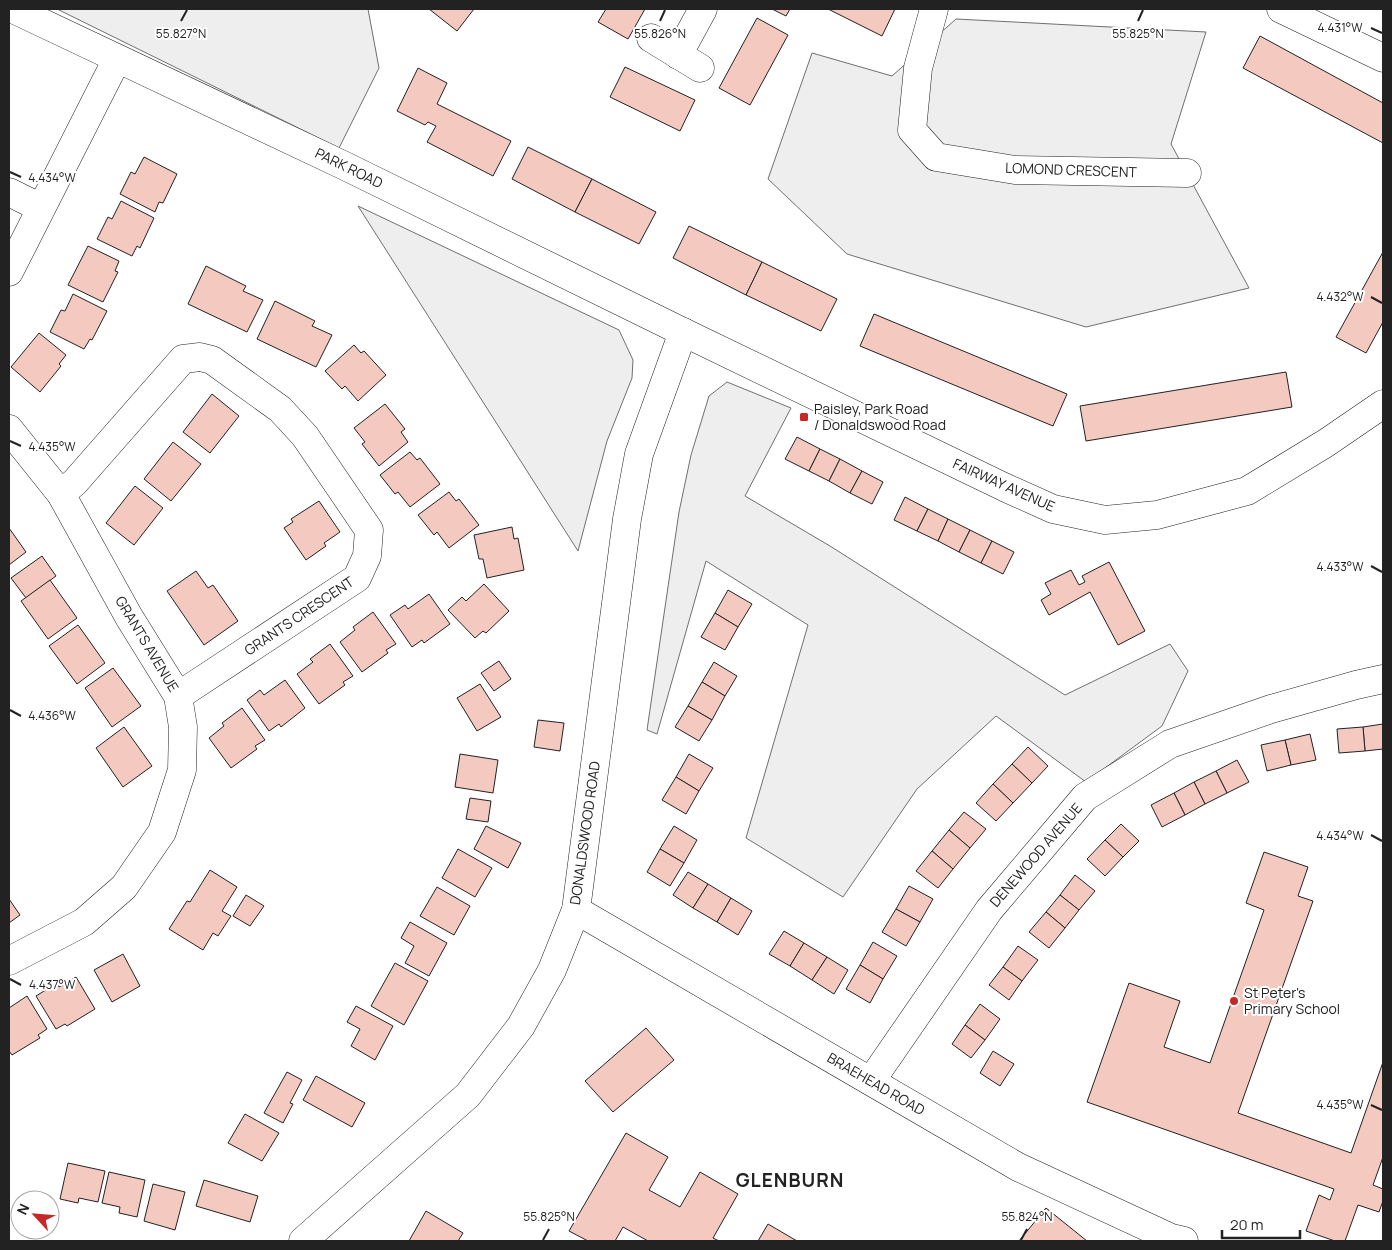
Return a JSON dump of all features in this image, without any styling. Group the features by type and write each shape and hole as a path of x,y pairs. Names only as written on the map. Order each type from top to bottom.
{"street":[{"name":"PARK ROAD","path":"12,9 345,166 683,332"},
{"path":"651,38 689,61 703,9"},
{"name":"LOMOND CRESCENT","path":"934,9 918,68 912,130 936,157 1015,170 1187,173"},
{"path":"1281,9 1383,58"},
{"path":"9,272 117,59"},
{"path":"9,192 41,208"},
{"name":"FAIRWAY AVENUE","path":"683,332 1053,509 1105,520 1157,516 1247,491 1383,404"},
{"name":"DONALDSWOOD ROAD","path":"303,1241 468,1095 521,1026 552,970 576,910 627,519 639,454 683,332"},
{"name":"GRANTS CRESCENT","path":"61,494 76,482 184,359 200,357 212,360 280,409 305,436 369,530 367,556 357,578 178,696"},
{"name":"GRANTS AVENUE","path":"9,429 61,494 129,617 178,696 183,727 182,770 162,832 124,887 84,922 9,961"},
{"name":"DENEWOOD AVENUE","path":"871,1081 989,910 1085,797 1170,744 1271,709 1383,679"},
{"name":"BRAEHEAD ROAD","path":"576,910 1018,1166 1170,1238 1184,1241"}],"shaded area":[{"path":"57,9 368,9 379,68 339,148"},
{"path":"956,19 1206,32 1171,144 1249,288 1086,327 847,254 768,179 812,53 892,76"},
{"path":"358,206 619,330 633,360 632,378 607,441 578,551"},
{"path":"727,382 791,408 745,496 830,546 1065,695 1170,644 1188,671 1162,726 1086,782 996,716 917,789 843,897 746,838 808,625 706,561 657,734 647,730 679,512 691,455 709,396"}],"building":[{"path":"429,9 474,9 457,31"},
{"path":"606,9 645,9 628,39 598,22"},
{"path":"772,9 790,9 786,16"},
{"path":"828,9 895,9 882,36"},
{"path":"757,18 788,35 750,105 719,88"},
{"path":"1260,36 1383,103 1383,143 1243,68"},
{"path":"625,67 695,100 680,131 610,97"},
{"path":"418,68 447,83 437,104 511,141 493,176 427,142 436,126 428,122 425,125 397,111"},
{"path":"528,147 592,179 575,212 512,179"},
{"path":"144,157 177,174 163,203 159,202 155,212 120,194 131,172 135,174"},
{"path":"592,179 656,212 639,244 575,212"},
{"path":"121,201 154,218 140,248 137,246 132,256 97,239 108,217 112,219"},
{"path":"689,226 762,262 746,295 673,258"},
{"path":"88,246 119,261 115,271 118,272 103,302 68,285"},
{"path":"1383,252 1383,322 1366,353 1336,337"},
{"path":"762,262 837,299 821,331 746,295"},
{"path":"206,266 246,286 243,291 263,300 247,332 188,304"},
{"path":"73,294 107,311 92,340 90,339 84,349 50,332 61,310 65,311"},
{"path":"275,301 315,321 312,326 332,335 316,367 257,339"},
{"path":"874,314 1067,394 1053,426 860,346"},
{"path":"39,333 66,355 59,364 61,366 40,392 11,367"},
{"path":"354,345 361,353 364,351 386,375 358,401 345,386 342,389 325,371"},
{"path":"1286,372 1292,407 1086,441 1080,406"},
{"path":"212,394 239,416 210,453 183,432"},
{"path":"385,404 405,429 401,432 408,442 379,466 362,444 365,442 354,428"},
{"path":"797,437 820,449 809,471 785,459"},
{"path":"173,442 201,464 171,501 144,479"},
{"path":"820,449 840,459 829,481 809,471"},
{"path":"410,452 417,460 420,458 440,484 410,507 398,492 395,494 380,475"},
{"path":"840,459 862,471 850,493 829,481"},
{"path":"862,471 883,482 872,504 850,493"},
{"path":"135,486 163,508 134,545 106,523"},
{"path":"449,492 456,501 459,499 479,525 449,548 437,532 434,535 418,515"},
{"path":"905,497 928,509 917,531 894,520"},
{"path":"319,501 340,532 324,543 326,546 306,560 284,528 293,522 291,519"},
{"path":"928,509 948,519 938,541 917,531"},
{"path":"948,519 970,530 959,552 938,541"},
{"path":"512,527 514,539 518,538 524,570 487,578 483,559 479,559 474,535"},
{"path":"9,528 26,552 9,565"},
{"path":"970,530 992,541 981,563 959,552"},
{"path":"992,541 1014,552 1003,574 981,563"},
{"path":"42,556 56,576 26,598 11,578"},
{"path":"1109,562 1145,631 1118,645 1090,592 1049,615 1041,600 1051,594 1045,583 1071,570 1079,585 1085,582 1082,576"},
{"path":"196,571 208,588 213,585 238,621 204,645 167,591"},
{"path":"50,580 77,618 48,639 21,601"},
{"path":"484,584 509,611 486,633 483,631 475,638 448,610 462,597 466,601"},
{"path":"728,590 752,604 738,627 715,613"},
{"path":"429,594 450,624 424,643 422,640 412,647 390,615 405,605 408,609"},
{"path":"373,612 396,644 386,650 388,653 362,672 340,642 355,630 353,627"},
{"path":"715,613 738,627 725,650 701,637"},
{"path":"78,625 105,663 77,684 49,646"},
{"path":"330,644 353,676 343,682 345,685 319,704 297,674 313,662 310,659"},
{"path":"499,661 511,679 494,691 481,673"},
{"path":"714,662 737,676 725,696 702,682"},
{"path":"113,668 141,706 112,727 85,688"},
{"path":"285,680 305,708 281,727 279,724 269,731 247,700 260,690 264,695"},
{"path":"702,682 725,696 712,720 688,706"},
{"path":"480,684 501,717 477,731 457,698"},
{"path":"688,706 712,720 699,741 675,727"},
{"path":"242,708 265,740 255,746 257,749 231,768 209,738 224,726 222,723"},
{"path":"538,720 564,723 560,751 534,747"},
{"path":"1383,724 1383,749 1365,751 1363,727"},
{"path":"124,727 152,766 123,787 96,748"},
{"path":"1363,727 1365,751 1339,753 1337,729"},
{"path":"1310,734 1316,760 1291,765 1285,740"},
{"path":"1285,740 1291,765 1267,771 1261,745"},
{"path":"1028,747 1048,766 1032,783 1012,764"},
{"path":"460,754 498,760 493,793 455,787"},
{"path":"689,754 713,768 699,791 676,777"},
{"path":"1237,760 1249,782 1227,793 1216,771"},
{"path":"1012,764 1032,783 1013,803 993,784"},
{"path":"1216,771 1227,793 1205,804 1194,782"},
{"path":"676,777 699,791 686,814 662,800"},
{"path":"1194,782 1205,804 1185,815 1174,793"},
{"path":"993,784 1013,803 996,821 976,803"},
{"path":"1174,793 1185,815 1162,827 1151,805"},
{"path":"470,798 491,801 488,822 466,819"},
{"path":"964,812 986,829 970,848 949,830"},
{"path":"1121,824 1139,841 1123,857 1105,840"},
{"path":"486,826 521,843 508,868 474,849"},
{"path":"674,826 697,840 684,863 660,849"},
{"path":"949,830 970,848 953,869 932,851"},
{"path":"1105,840 1123,857 1105,876 1087,859"},
{"path":"458,849 492,868 475,897 442,878"},
{"path":"660,849 684,863 670,886 647,872"},
{"path":"932,851 953,869 938,888 916,871"},
{"path":"1264,852 1308,867 1298,896 1313,901 1238,1113 1351,1153 1383,1062 1383,1157 1373,1185 1383,1189 1383,1201 1379,1212 1358,1205 1345,1241 1335,1241 1306,1231 1319,1195 1330,1200 1334,1189 1087,1102 1129,983 1180,1001 1164,1047 1210,1063 1264,910 1246,903"},
{"path":"210,870 237,887 222,911 231,916 218,936 213,933 203,950 169,929 187,901 190,902"},
{"path":"688,872 708,884 693,908 673,895"},
{"path":"1075,875 1095,891 1079,910 1060,895"},
{"path":"708,884 731,898 717,922 693,908"},
{"path":"909,886 933,899 920,922 896,909"},
{"path":"437,887 470,906 454,935 420,916"},
{"path":"246,895 264,906 250,926 233,916"},
{"path":"1060,895 1079,910 1065,928 1046,912"},
{"path":"731,898 752,911 738,935 717,922"},
{"path":"9,899 20,915 9,923"},
{"path":"896,909 920,922 906,946 882,932"},
{"path":"1046,912 1065,928 1049,948 1029,932"},
{"path":"410,922 447,943 429,976 405,963 414,946 401,938"},
{"path":"784,931 804,943 790,966 769,954"},
{"path":"873,942 897,956 883,979 860,965"},
{"path":"804,943 827,957 812,980 790,966"},
{"path":"1018,946 1038,960 1022,981 1003,967"},
{"path":"123,954 140,986 112,1002 94,970"},
{"path":"827,957 848,970 834,994 812,980"},
{"path":"395,963 428,981 404,1025 371,1006"},
{"path":"860,965 883,979 870,1003 846,989"},
{"path":"1003,967 1022,981 1009,1000 989,985"},
{"path":"76,977 95,1009 67,1026 65,1024 56,1029 36,996 57,983 59,987"},
{"path":"27,996 47,1029 38,1035 40,1038 12,1055 9,1051 9,1008"},
{"path":"980,1004 1000,1019 985,1040 965,1025"},
{"path":"356,1006 393,1026 375,1060 351,1046 360,1029 347,1022"},
{"path":"965,1025 985,1040 971,1058 952,1044"},
{"path":"646,1028 674,1060 613,1112 585,1081"},
{"path":"993,1051 1014,1064 1000,1086 980,1073"},
{"path":"287,1072 302,1080 290,1103 293,1104 283,1123 264,1113"},
{"path":"316,1076 365,1103 352,1127 303,1100"},
{"path":"245,1114 279,1133 262,1161 228,1143"},
{"path":"626,1133 668,1157 649,1190 680,1207 700,1172 738,1194 713,1238 719,1241 648,1241 623,1227 615,1241 588,1241 569,1231"},
{"path":"68,1163 105,1171 98,1202 79,1198 78,1203 60,1199"},
{"path":"109,1172 145,1180 137,1217 119,1213 120,1207 102,1203"},
{"path":"204,1180 258,1196 250,1222 196,1206"},
{"path":"153,1184 185,1192 175,1230 144,1221"},
{"path":"1046,1208 1087,1241 1019,1241"},
{"path":"426,1211 463,1233 458,1241 409,1241"},
{"path":"768,1224 797,1241 758,1241"}],"place":[{"name":"Paisley, Park Road / Donaldswood Road","path":"804,417"},
{"name":"St Peter's Primary School","path":"1234,1001"}],"district":[{"name":"GLENBURN","path":"790,1180"}]}
